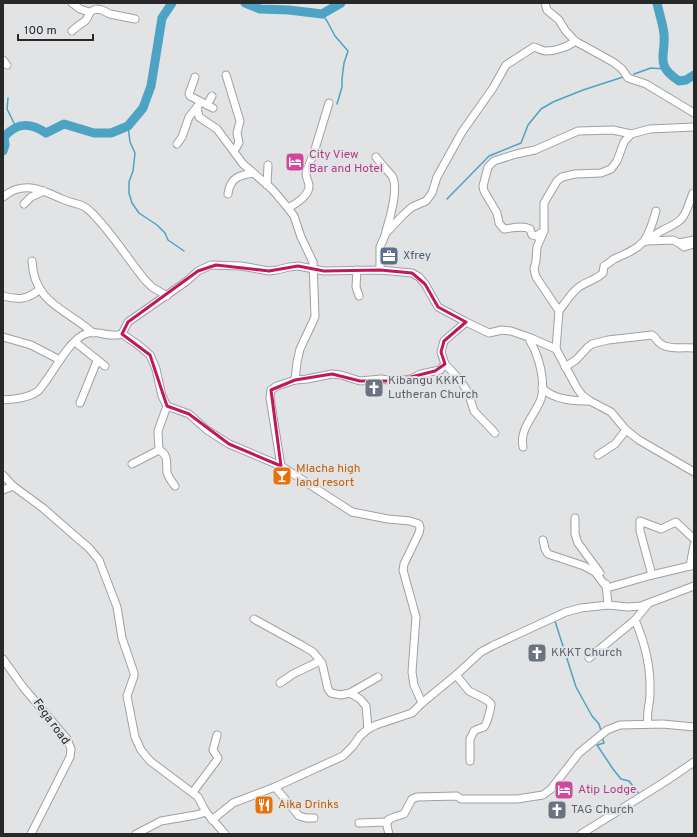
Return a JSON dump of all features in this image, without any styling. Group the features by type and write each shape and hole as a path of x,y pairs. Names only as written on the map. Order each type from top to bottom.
{"street":[{"path":"72,3 80,9 89,12 96,9 102,10 110,14 135,20"},
{"path":"545,3 547,10 558,20 575,41 613,62 622,69 628,78 646,84 694,113"},
{"path":"72,31 80,23 85,21 89,12"},
{"path":"386,233 412,207 426,201 432,193 437,177 462,132 493,88 508,63 534,47 545,51 550,51 565,47 575,41"},
{"path":"226,75 240,121 237,133 239,143 234,151"},
{"path":"195,77 189,94 204,105"},
{"path":"177,144 182,137 189,117 204,105 212,96"},
{"path":"288,208 301,199 309,190 310,187 306,173 329,102"},
{"path":"204,105 199,117 217,129 243,164 272,189 288,208 294,216 301,237 311,256 313,262 315,317 300,349 296,370 296,380"},
{"path":"544,232 536,236 532,235 530,229 527,228 521,227 504,229 501,227 497,213 484,191 488,167 490,164 516,154 535,150 578,131 601,129 631,134 650,129 694,127"},
{"path":"559,311 539,282 535,273 537,247 544,232 544,203 557,181 564,176 601,173 611,169 617,161 624,142 631,134"},
{"path":"376,157 392,176 394,181 394,204 386,233 380,247 380,270"},
{"path":"267,185 268,165"},
{"path":"228,194 231,183 237,178 253,174"},
{"path":"3,196 12,190 20,187 26,187 44,191 71,202 78,203 91,212 145,280 152,287 167,296"},
{"path":"24,204 31,197 44,191"},
{"path":"693,193 684,217 678,223 663,230 631,252 612,260 604,266 603,273 596,279 588,281 577,288 559,311 556,350 576,388 582,395 611,412 626,430 644,444 694,472"},
{"path":"644,242 651,228 656,211"},
{"path":"644,242 673,240 684,247 694,244"},
{"path":"679,243 694,240"},
{"path":"32,261 33,271 40,289 53,305 84,324 93,333"},
{"path":"122,334 128,322 167,296 198,271 211,265 241,266 273,271 298,266 313,270 338,272 380,270 412,273 419,277 425,284 438,307 466,322 489,333 502,330 511,331 531,338 556,350"},
{"path":"357,270 356,288 359,296"},
{"path":"3,296 17,299 25,298 40,289"},
{"path":"466,322 444,340 441,352 445,364 459,379 468,392 474,411 495,433"},
{"path":"3,400 24,397 39,390 74,342 84,334 122,334 150,355 162,396 167,406 189,414 207,430 229,444 281,466 352,512 388,519 410,521 418,524 420,528 419,534 404,564 403,570 416,617 412,672 414,685 422,702"},
{"path":"564,367 576,360 592,344 629,337 652,335 659,343 666,347 694,348"},
{"path":"3,337 31,345 60,360"},
{"path":"523,447 522,442 528,421 541,398 542,388 540,366 535,350 530,341"},
{"path":"74,342 105,366"},
{"path":"80,403 97,361"},
{"path":"281,466 271,409 270,393 273,388 296,380 332,374 360,380 381,379 395,381 440,370 445,364"},
{"path":"542,388 549,394 557,397 590,401"},
{"path":"159,450 158,431 167,406"},
{"path":"598,456 614,444 626,430"},
{"path":"132,464 159,450"},
{"path":"159,450 164,453 166,457 167,473 175,486"},
{"path":"3,475 13,486 48,513 89,548 99,560 118,607 122,638 134,673 127,696 135,737 141,750 150,761 192,792 201,801 212,820 225,834"},
{"path":"3,490 13,486"},
{"path":"575,518 575,534 578,543 603,576 607,588 608,605"},
{"path":"652,575 640,531 640,521 644,521 661,529 676,522 694,539"},
{"path":"543,540 548,554 584,566 595,572 607,588"},
{"path":"607,588 652,575 692,566 694,545"},
{"path":"212,820 233,803 275,787 344,756 354,746 360,736 368,729 412,713 422,702 484,651 549,619 581,608 608,605 633,607 648,604 694,586"},
{"path":"589,658 635,620 648,604"},
{"path":"254,619 308,648 324,667 328,689 331,693 341,695 350,693 378,677"},
{"path":"635,620 643,639 648,664 650,692 647,714 648,724"},
{"name":"Fega road","path":"3,659 23,687 34,698 67,740 71,749 70,757 31,834"},
{"path":"280,683 289,676 320,661"},
{"path":"456,675 469,691 491,704 484,727 474,731 470,739 470,761"},
{"path":"350,693 360,699 366,706 368,729"},
{"path":"359,823 387,822 394,817 404,814 412,799 417,797 457,796 461,799 494,799 526,798 543,795 551,789 579,753 608,730 620,725 648,724 694,726"},
{"path":"192,792 218,758 213,750 217,735"},
{"path":"581,834 694,762"},
{"path":"275,787 299,816 314,818"},
{"path":"136,834 147,832 160,821 196,816 206,812"},
{"path":"387,822 389,834"}],"highlighted area":[{"path":"216,265 269,271 298,266 324,271 380,270 412,273 425,284 438,307 466,322 444,341 441,352 445,364 435,371 395,381 360,381 332,374 295,380 271,390 281,466 229,444 189,414 167,406 150,355 122,334 128,322 198,271"}],"waterway":[{"path":"3,151 5,145 4,137 14,128 19,126 29,125 46,133 64,124 94,133 111,133 128,126 143,108 151,86 162,18 172,3"},
{"path":"245,3 260,9 289,10 322,14 341,3"},
{"path":"657,3 663,30 663,60 666,70 679,81 686,80 694,75"},
{"path":"322,14 335,36 348,51 344,63 342,87 337,104"},
{"path":"634,74 651,68 665,69"},
{"path":"447,199 489,156 521,143 528,125 541,109 553,102 583,90 623,77"},
{"path":"8,98 7,109 16,127"},
{"path":"128,126 130,142 135,153 133,171 129,182 129,193 132,203 139,213 157,225 165,233 168,240 184,251"},
{"path":"555,621 576,687 592,716 599,724 601,731"},
{"path":"602,736 604,743 597,745 621,779 629,781 639,794"}],"place":[{"name":"City View Bar and Hotel","path":"295,162"},
{"name":"Xfrey","path":"389,256"},
{"name":"Kibangu KKKT Lutheran Church","path":"374,388"},
{"name":"Mlacha high land resort","path":"282,476"},
{"name":"KKKT Church","path":"537,653"},
{"name":"Atip Lodge","path":"564,790"},
{"name":"Aika Drinks","path":"264,805"},
{"name":"TAG Church","path":"557,810"}]}
